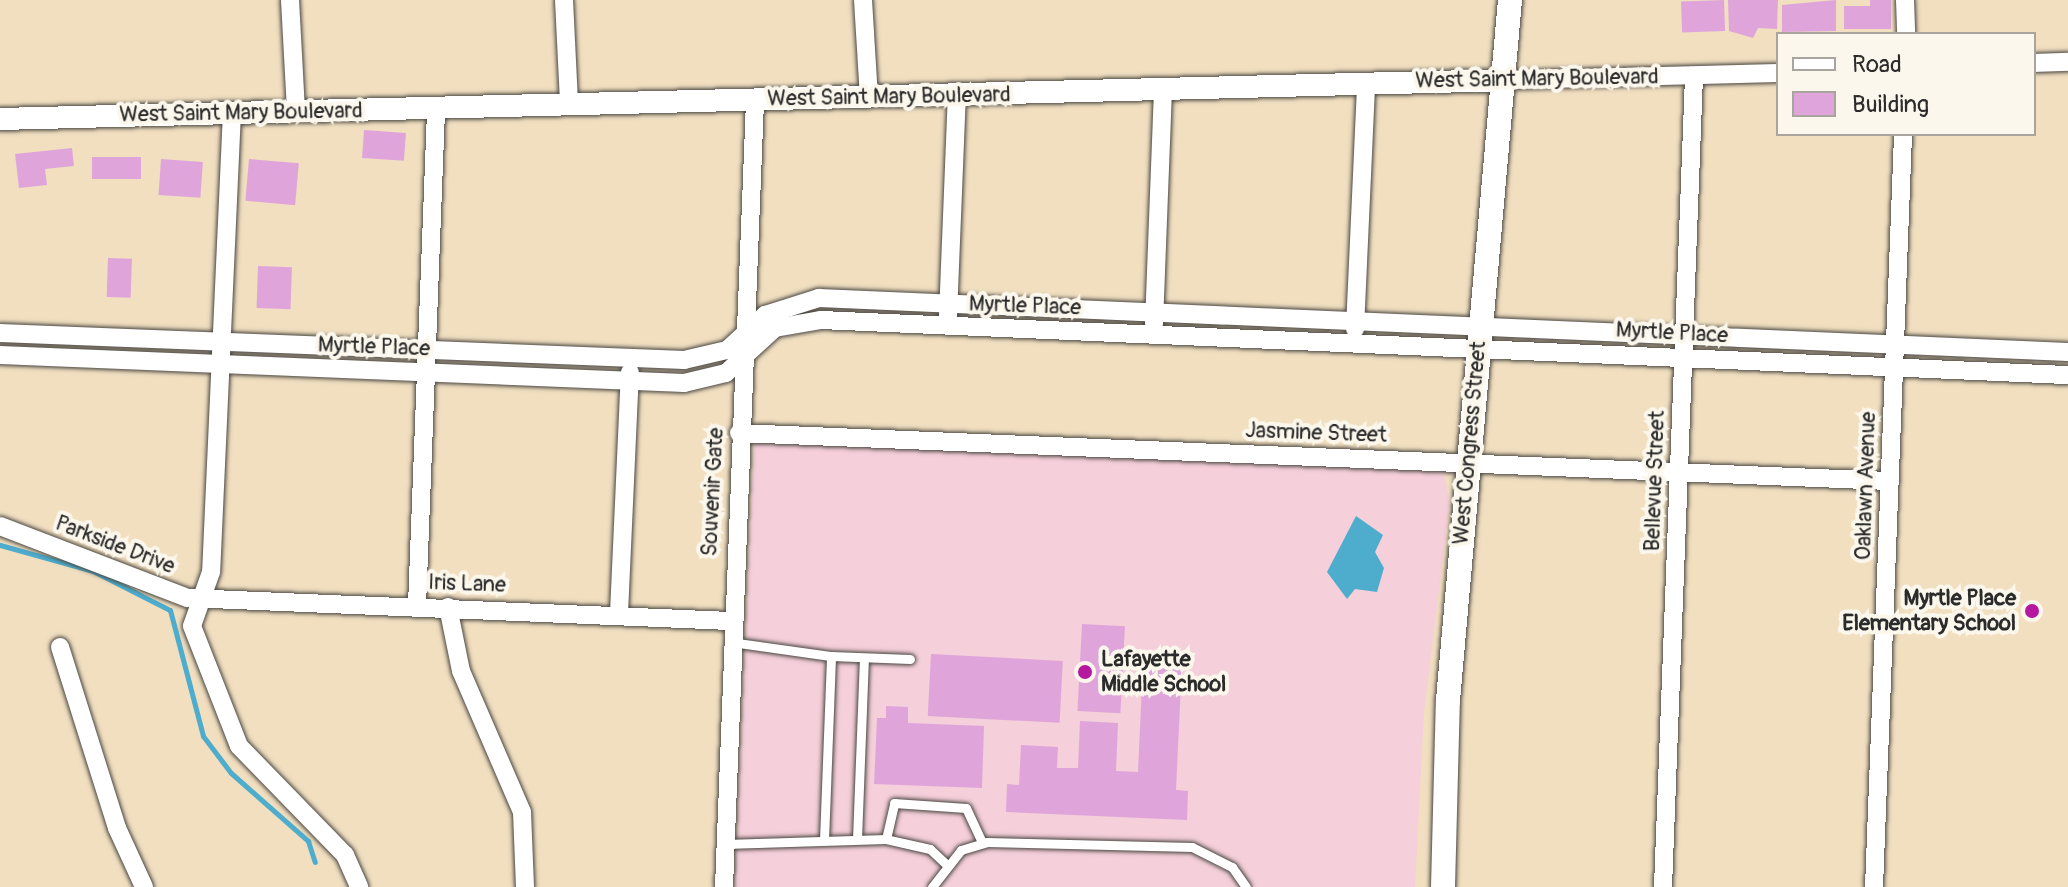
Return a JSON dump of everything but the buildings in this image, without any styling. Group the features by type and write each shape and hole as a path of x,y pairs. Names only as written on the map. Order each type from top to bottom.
{"main road":[{"name":"West Congress Street","path":"1443,887 1448,700 1478,338 1507,80 1510,0"}],"street":[{"path":"290,0 296,111"},
{"path":"564,0 569,103"},
{"path":"863,0 869,97"},
{"path":"1905,0 1906,32"},
{"path":"2036,63 2068,62"},
{"name":"West Saint Mary Boulevard","path":"0,119 569,103 1163,92 1366,83 1776,73"},
{"name":"Bellevue Street","path":"1663,887 1694,76"},
{"path":"1354,344 1366,83"},
{"path":"1153,334 1163,92"},
{"path":"948,327 957,96"},
{"name":"Souvenir Gate","path":"724,887 730,642 755,100"},
{"path":"417,606 436,109"},
{"path":"232,112 211,572 192,626 229,730 255,767 345,855 359,887"},
{"name":"Oaklawn Avenue","path":"1874,887 1903,136"},
{"name":"Myrtle Place","path":"0,333 631,361 702,358 746,338 765,315 805,299 1355,320 1478,338 1684,358 2068,375"},
{"name":"Myrtle Place","path":"0,355 630,383 701,381 744,361 765,334 807,321 1354,344 1478,338 1684,336 2068,352"},
{"path":"619,613 631,361"},
{"name":"Jasmine Street","path":"739,433 1890,481"},
{"name":"Parkside Drive","path":"0,526 181,597 201,596"},
{"name":"Iris Lane","path":"201,596 619,613 731,621"},
{"path":"448,607 461,671 522,812 525,887"},
{"path":"60,647 117,828 144,887"}],"lane":[{"path":"730,642 831,656 910,659"},
{"path":"824,840 831,656"},
{"path":"857,839 864,658"},
{"path":"886,839 894,803 966,808 982,843"},
{"path":"725,844 886,839 930,849 946,864"},
{"path":"932,887 946,864 982,843 1192,847 1232,867 1246,887"}],"shaded area":[{"name":"Lafayette Middle School","path":"754,440 1443,470 1450,501 1424,712 1415,887 734,887"}],"water":[{"path":"1356,516 1383,535 1375,552 1384,568 1377,592 1355,589 1347,599 1327,572"}],"waterway":[{"path":"0,545 93,571 170,610 203,736 231,773 308,841 315,862"}],"place":[{"name":"Myrtle Place Elementary School","path":"2032,611"},
{"name":"Lafayette Middle School","path":"1085,672"}]}
